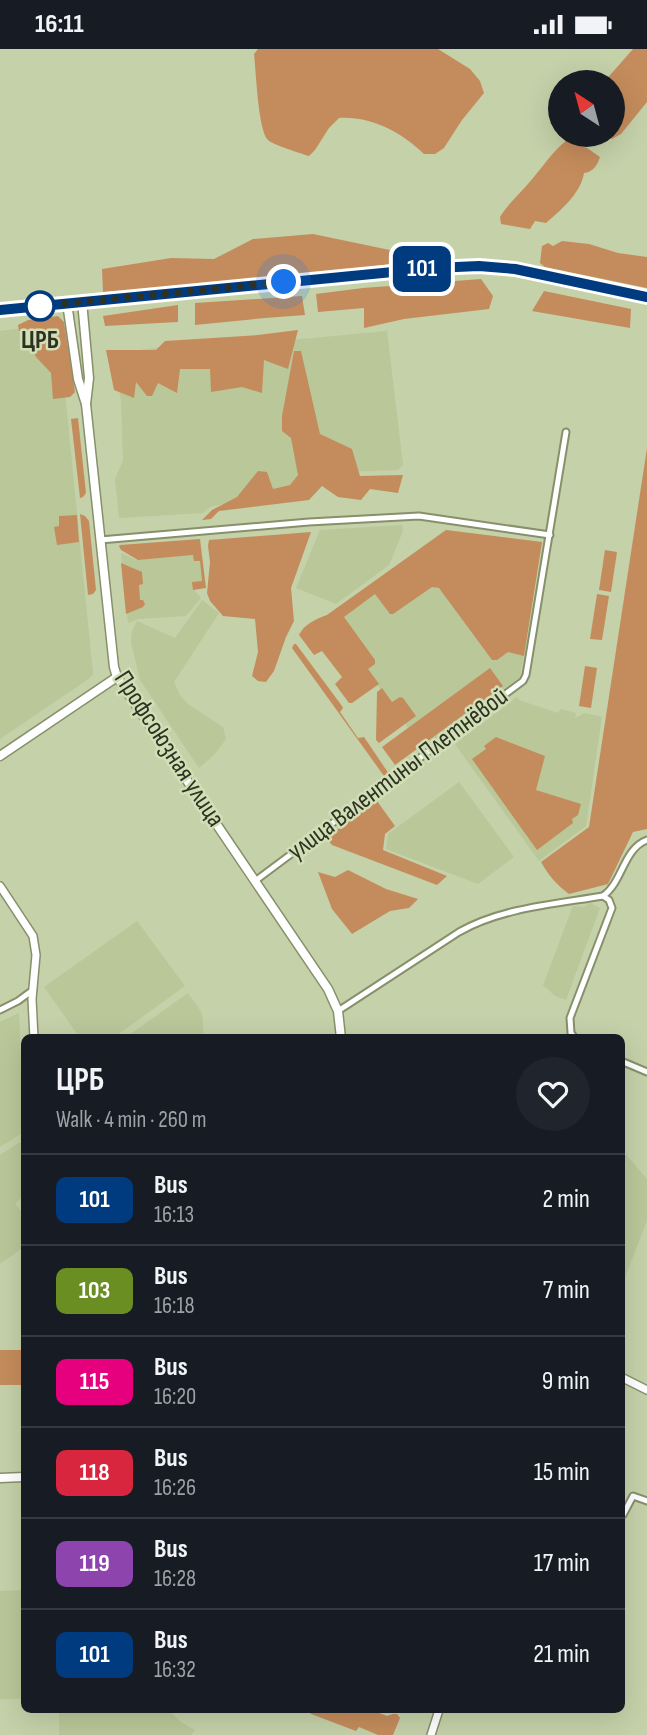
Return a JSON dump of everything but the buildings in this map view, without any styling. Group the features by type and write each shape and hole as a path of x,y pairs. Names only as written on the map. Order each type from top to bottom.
{"main road":[{"path":"0,310 434,268 479,266 515,269 647,297"},
{"name":"Профсоюзная улица","path":"82,301 89,378 86,404 117,677 328,989 338,1011 341,1034"},
{"path":"67,303 78,379 86,404"},
{"path":"0,756 117,677"},
{"path":"0,1478 21,1477"}],"street":[{"name":"улица Валентины Плетнёвой","path":"255,881 523,681 566,432"},
{"path":"100,540 297,523 419,516 550,535"},
{"path":"338,1011 476,922 496,915 603,896 613,887 621,869 638,844 647,840"},
{"path":"0,886 33,936 36,955 34,1034"},
{"path":"572,1034 570,1018 611,908 609,900 603,896"},
{"path":"0,1010 33,990"},
{"path":"625,1063 647,1072"},
{"path":"625,1379 647,1390"},
{"path":"625,1511 633,1496 647,1501"},
{"path":"431,1735 438,1713"}],"shaded area":[{"path":"258,49 438,49 470,69 480,81 484,93 444,148 435,154 424,154 385,127 363,120 339,118 309,156 275,144 268,140 265,134 254,54"},
{"path":"633,49 647,49 647,102 625,129 625,70 615,70"},
{"path":"559,147 584,147 600,157 594,168 584,173 575,194 546,223 535,221 530,229 501,224 500,217 507,207"},
{"path":"313,234 433,259 235,283 103,292 102,269 171,258 214,259 253,239"},
{"path":"562,241 647,257 647,288 545,267 540,263 542,246 548,243 553,246"},
{"path":"481,279 493,296 489,309 404,319 364,328 364,308 318,312 316,294"},
{"path":"544,291 631,309 630,328 532,311"},
{"path":"302,296 305,315 195,325 195,303"},
{"path":"178,305 178,322 105,326 103,316"},
{"path":"58,316 64,322 75,392 70,397 53,399 51,373 36,357 18,325 28,320"},
{"path":"24,328 65,392 93,674 0,739 0,331"},
{"path":"298,330 288,369 264,360 262,393 242,387 211,392 210,369 180,369 177,393 158,383 152,396 147,396 136,382 134,398 114,390 106,350 156,350 165,341"},
{"path":"387,331 403,465 398,470 319,473 300,487 210,507 203,513 119,518 115,479 123,461 121,400 113,353 188,344 302,339"},
{"path":"294,351 301,351 320,434 352,449 360,476 403,475 398,493 370,489 361,500 338,497 322,486 309,500 219,511 211,519 202,520 212,510 237,497 258,471 267,472 273,489 290,485 298,475 291,438 282,431 282,416"},
{"path":"78,418 86,493 80,498 71,419"},
{"path":"647,448 647,829 633,832 608,884 569,894 541,862 589,827"},
{"path":"80,514 89,521 96,590 88,595"},
{"path":"77,515 79,542 57,545 54,527 59,526 59,516"},
{"path":"402,525 403,531 389,565 336,604 296,588 320,530"},
{"path":"446,530 542,542 520,677 423,749 327,615"},
{"path":"446,530 542,542 524,656 508,652 497,660 492,660 439,588 432,587 393,614 390,614 375,594 344,617 375,660 375,664 368,669 379,684 349,703 335,684 342,677 322,651 314,655 299,635 301,631"},
{"path":"311,532 291,588 294,621 274,671 266,682 258,681 252,676 258,652 255,619 223,616 210,601 207,593 209,540"},
{"path":"200,539 206,588 193,590 192,582 202,581 200,561 194,561 193,555 138,560 119,546 120,545"},
{"path":"605,550 617,552 611,592 599,590"},
{"path":"121,553 136,560 194,555 194,561 200,561 202,581 193,589 201,598 186,616 138,619 128,623"},
{"path":"121,563 142,572 140,600 145,604 126,614"},
{"path":"597,594 609,596 602,640 590,639"},
{"path":"202,600 219,613 174,682 188,704 223,727 226,739 215,754 199,768 140,680 131,642 137,621 175,638"},
{"path":"294,644 342,706 340,712 358,738 364,737 387,771 384,776 292,648"},
{"path":"585,666 597,668 591,708 579,706"},
{"path":"490,668 503,686 395,765 382,747"},
{"path":"382,688 392,702 403,698 416,716 379,743 376,740 377,692"},
{"path":"517,697 558,713 560,709 576,713 575,718 585,713 602,717 586,826 539,861 455,744"},
{"path":"496,737 545,756 536,790 581,804 578,815 572,819 573,823 537,850 472,759"},
{"path":"459,782 514,857 478,884 386,849 388,834"},
{"path":"377,801 395,826 385,834 383,850 447,876 437,885 332,845 326,838"},
{"path":"348,870 386,889 418,899 409,908 390,911 352,934 332,909 318,872 335,877"},
{"path":"590,903 600,908 566,1000 555,996 543,985 573,906 584,907"},
{"path":"137,921 185,986 119,1034 77,1034 44,987"},
{"path":"188,993 202,1013 204,1034 131,1034"},
{"path":"19,1013 21,1134 0,1147 0,1022"},
{"path":"20,1142 21,1198 15,1203 21,1212 21,1249 0,1264 0,1155"},
{"path":"625,1154 647,1179 647,1221 625,1277"},
{"path":"0,1350 21,1350 21,1385 0,1385"},
{"path":"21,1590 21,1699 0,1699 0,1591"},
{"path":"59,1713 172,1713 195,1730 191,1735 59,1735"},
{"path":"379,1713 387,1716 397,1714 400,1718 393,1735 378,1735 359,1727 356,1731 311,1714"}],"bus line":[{"name":"101","path":"0,310 434,268 479,266 515,269 647,297"}],"place":[{"name":"ЦРБ","path":"40,306"}],"route":[{"path":"40,306 284,282"}]}
